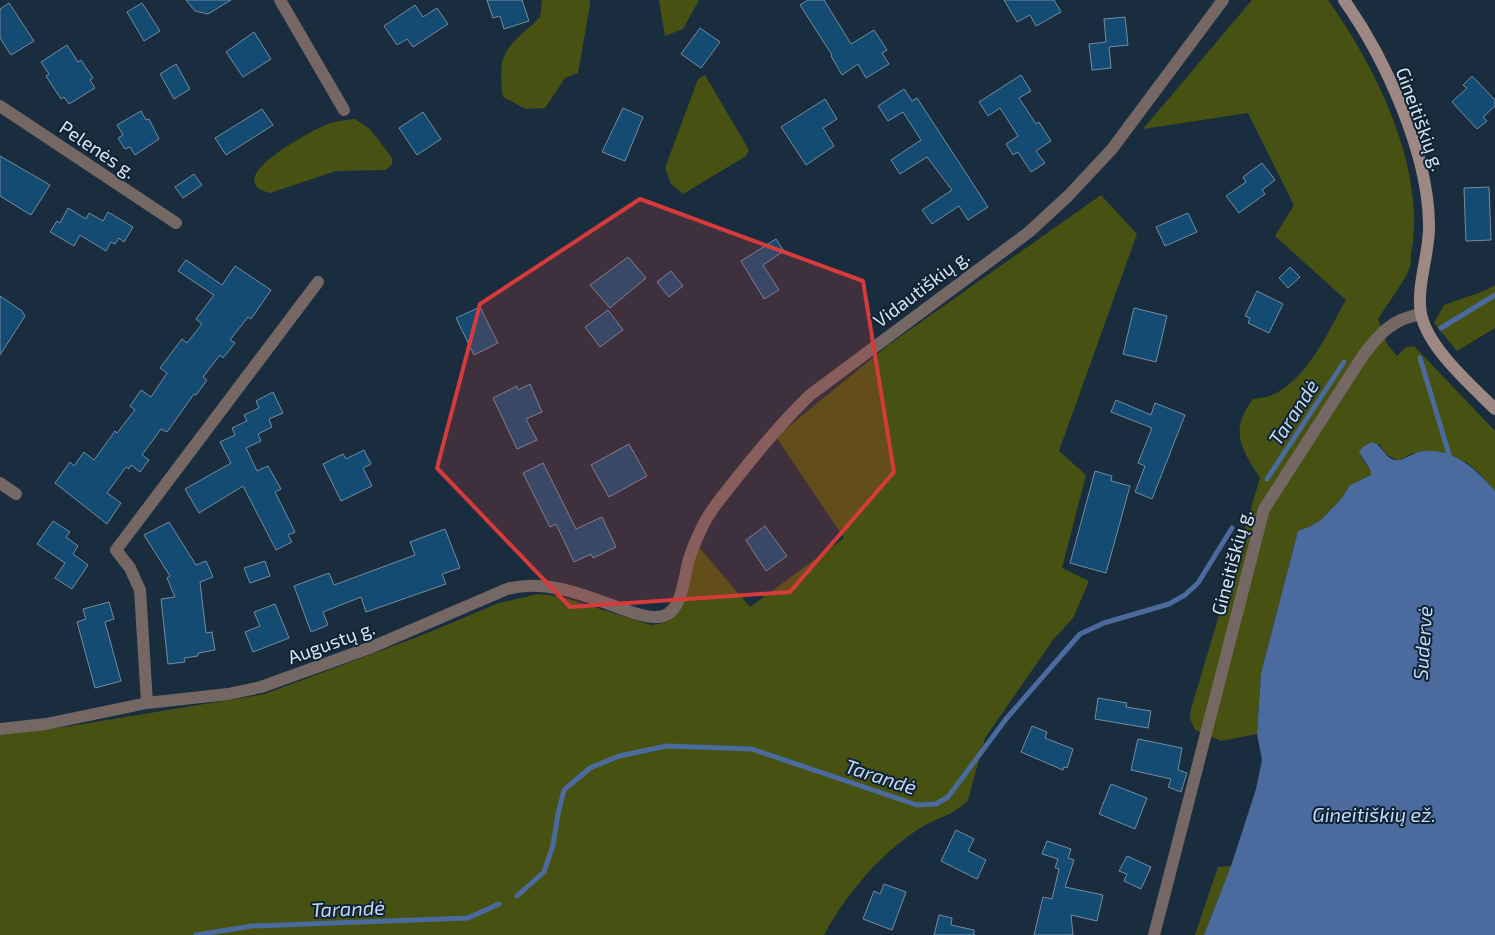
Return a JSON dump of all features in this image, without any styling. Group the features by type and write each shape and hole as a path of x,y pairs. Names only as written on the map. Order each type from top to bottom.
{"street":[{"path":"280,0 344,110"},
{"name":"Vidautiškių g.","path":"664,616 673,610 679,602 689,559 700,531 717,503 777,427 810,396 1029,232 1068,196 1112,149 1223,0"},
{"name":"Gineitiškių g.","path":"1154,935 1264,509 1364,354 1379,335 1404,317 1421,314 1429,226 1424,178 1409,128 1384,70 1370,42 1344,0"},
{"name":"Pelenės g.","path":"0,106 176,223"},
{"path":"147,703 140,590 130,568 116,550 318,282"},
{"path":"1421,314 1428,332 1443,354 1495,407"},
{"path":"0,483 16,494"},
{"name":"Augustų g.","path":"0,729 46,724 147,703 228,694 261,687 372,647 508,589 524,585 543,585 578,592 639,614 654,618 664,616"}],"highlighted area":[{"path":"640,199 863,281 894,472 790,592 570,607 437,468 480,304"}],"green space":[{"path":"542,0 590,0 590,5 578,73 565,78 545,108 526,109 503,97 501,68 507,50 540,17"},
{"path":"659,0 699,0 683,29 665,36"},
{"path":"1252,0 1328,0 1346,26 1379,86 1404,150 1411,184 1414,216 1410,267 1400,287 1378,319 1387,344 1397,356 1406,347 1414,346 1495,431 1495,491 1466,462 1413,453 1398,461 1386,454 1379,444 1361,457 1371,471 1371,475 1350,485 1341,499 1322,519 1298,531 1261,673 1257,734 1221,741 1195,730 1190,719 1191,709 1260,478 1248,458 1240,439 1241,421 1253,399 1270,396 1285,388 1306,367 1324,340 1346,300 1275,236 1294,205 1248,113 1143,129"},
{"path":"705,75 749,150 746,156 683,194 671,184 665,168 698,79"},
{"path":"355,119 370,129 392,158 392,164 386,170 336,171 270,193 257,187 254,179 260,169 285,148 325,125"},
{"path":"1101,195 1137,234 1059,451 1086,475 1062,568 1089,581 1073,618 1053,640 985,738 968,800 954,812 925,825 909,835 880,860 855,888 824,935 0,935 0,735 71,726 265,694 425,634 499,603 538,594 559,596 651,625 664,623 674,615 698,546 750,607 844,538 776,437 887,346"},
{"path":"1495,285 1495,328 1457,351 1434,323 1444,305 1484,291"},
{"path":"1231,866 1204,935 1195,935 1218,867"}],"water":[{"name":"Gineitiškių ež.","path":"1372,442 1379,446 1388,457 1395,460 1424,451 1446,453 1464,462 1495,491 1495,935 1204,935 1231,866 1256,789 1262,760 1257,734 1261,673 1298,531 1322,519 1341,499 1350,485 1371,475 1371,471 1359,452 1363,447"}],"building":[{"path":"186,0 231,0 208,14 195,11"},
{"path":"487,0 522,0 529,21 504,29 500,16 493,18"},
{"path":"808,0 824,0 851,44 874,30 887,50 882,53 889,64 866,78 858,64 842,75 832,55 800,5"},
{"path":"1004,0 1054,0 1061,12 1036,26 1030,15 1017,22"},
{"path":"9,3 34,41 11,55 0,38 0,9"},
{"path":"142,3 160,31 144,41 127,12"},
{"path":"415,5 423,17 437,8 448,24 413,47 407,39 397,45 384,26"},
{"path":"1125,17 1128,45 1109,47 1111,68 1092,70 1089,44 1106,42 1104,19"},
{"path":"700,28 720,42 701,68 681,54"},
{"path":"254,32 271,59 243,77 226,52"},
{"path":"67,45 78,62 81,60 93,78 90,80 95,88 69,104 64,97 61,99 46,76 49,74 41,62"},
{"path":"176,64 190,89 174,99 160,74"},
{"path":"1021,75 1031,91 1019,98 1036,124 1039,122 1051,141 1036,151 1045,163 1031,172 1018,152 1013,155 1006,144 1018,136 1000,108 988,116 979,102"},
{"path":"1472,76 1495,100 1495,106 1483,117 1487,121 1477,129 1452,102 1467,88 1463,85"},
{"path":"904,89 912,101 917,98 988,207 968,220 959,206 932,224 922,210 952,190 927,157 900,174 891,160 921,140 903,112 888,121 878,106"},
{"path":"825,99 837,119 823,128 834,146 806,165 781,127"},
{"path":"623,108 643,117 625,161 602,152"},
{"path":"262,109 273,125 226,155 215,138"},
{"path":"141,111 146,120 149,119 159,139 135,155 130,147 125,149 118,138 123,135 117,125"},
{"path":"423,112 441,139 417,155 399,128"},
{"path":"0,156 50,185 31,215 0,196"},
{"path":"1262,163 1275,180 1262,190 1265,194 1239,213 1226,196 1246,182 1243,177"},
{"path":"194,174 202,185 183,198 175,187"},
{"path":"1489,187 1491,240 1466,241 1464,188"},
{"path":"68,208 86,219 89,213 103,221 108,212 133,227 124,242 119,238 115,244 111,242 106,251 80,235 74,246 50,232 57,221 60,223"},
{"path":"1188,213 1197,232 1165,246 1156,227"},
{"path":"776,239 784,251 763,265 779,290 764,299 741,261"},
{"path":"628,257 646,278 610,308 590,285"},
{"path":"186,260 222,285 235,266 271,290 251,319 248,317 230,340 235,343 223,358 220,355 203,377 207,380 196,395 194,394 167,432 161,429 142,455 149,460 140,472 131,465 129,469 126,467 107,493 121,503 107,524 55,483 70,462 74,466 84,452 94,460 115,431 117,433 135,410 130,406 141,390 151,397 167,373 160,368 182,339 187,343 202,324 196,319 214,295 178,271"},
{"path":"1290,267 1300,277 1288,288 1279,278"},
{"path":"671,271 683,286 669,297 657,282"},
{"path":"1257,291 1283,304 1269,333 1248,323 1250,318 1245,316"},
{"path":"0,296 22,311 25,316 0,355"},
{"path":"480,307 498,343 474,355 456,318"},
{"path":"1134,308 1167,316 1156,362 1123,354"},
{"path":"608,310 623,330 600,347 585,327"},
{"path":"530,384 542,412 526,419 537,440 517,449 493,398 517,386 518,390"},
{"path":"273,392 283,413 269,419 272,427 258,434 261,441 246,448 257,471 268,466 281,489 275,492 295,532 288,535 292,542 276,550 243,486 199,513 185,489 231,463 220,442 235,435 232,428 247,421 244,415 259,408 256,401"},
{"path":"1116,400 1151,415 1155,403 1185,415 1152,499 1135,492 1145,466 1138,463 1152,428 1111,412"},
{"path":"629,444 647,476 609,497 591,465"},
{"path":"364,450 371,464 363,468 372,486 341,501 323,464 343,454 346,459"},
{"path":"543,463 576,529 602,517 616,547 593,558 591,554 574,562 556,524 550,527 523,473"},
{"path":"1095,471 1112,476 1111,481 1130,486 1106,573 1070,563"},
{"path":"53,521 70,532 66,537 78,546 73,554 88,565 72,589 55,578 65,563 37,544"},
{"path":"169,522 196,565 206,561 213,577 200,582 206,633 212,632 215,650 198,653 198,656 184,658 185,662 168,664 161,599 175,597 167,578 170,576 144,535"},
{"path":"765,526 787,556 766,571 746,540"},
{"path":"445,529 460,568 442,574 446,584 366,612 361,597 323,612 328,625 311,632 294,586 329,573 334,585 415,555 410,542"},
{"path":"265,561 270,576 250,583 244,568"},
{"path":"109,602 114,619 105,622 121,681 95,688 77,622 86,619 83,609"},
{"path":"275,604 289,638 253,652 245,632 260,626 254,612"},
{"path":"1098,698 1127,703 1126,707 1151,711 1148,728 1095,719"},
{"path":"1032,726 1047,732 1045,738 1073,749 1067,768 1064,767 1063,770 1021,752"},
{"path":"1138,739 1182,748 1178,770 1187,773 1181,792 1168,787 1171,779 1131,770"},
{"path":"1111,784 1147,798 1135,829 1099,814"},
{"path":"956,830 974,839 968,851 986,860 977,879 941,861"},
{"path":"1047,841 1071,849 1068,858 1074,860 1065,887 1103,895 1097,921 1071,915 1073,935 1034,935 1043,897 1052,899 1059,869 1055,868 1058,859 1042,854"},
{"path":"1127,856 1151,867 1141,889 1124,881 1127,874 1119,871"},
{"path":"884,884 906,892 892,930 863,919 874,891 880,894"},
{"path":"939,915 952,918 951,925 974,930 974,935 934,935"}],"waterway":[{"name":"Sudervė","path":"1441,328 1495,295"},
{"name":"Sudervė","path":"1420,358 1451,461"},
{"name":"Tarandė","path":"1267,479 1344,362"},
{"name":"Tarandė","path":"517,896 544,872 553,845 564,790 590,768 619,756 667,746 752,749 917,805 936,804 948,797 1006,719 1080,634 1104,623 1169,604 1185,595 1198,583 1232,528"},
{"name":"Tarandė","path":"196,935 252,926 468,918 499,904"}]}
